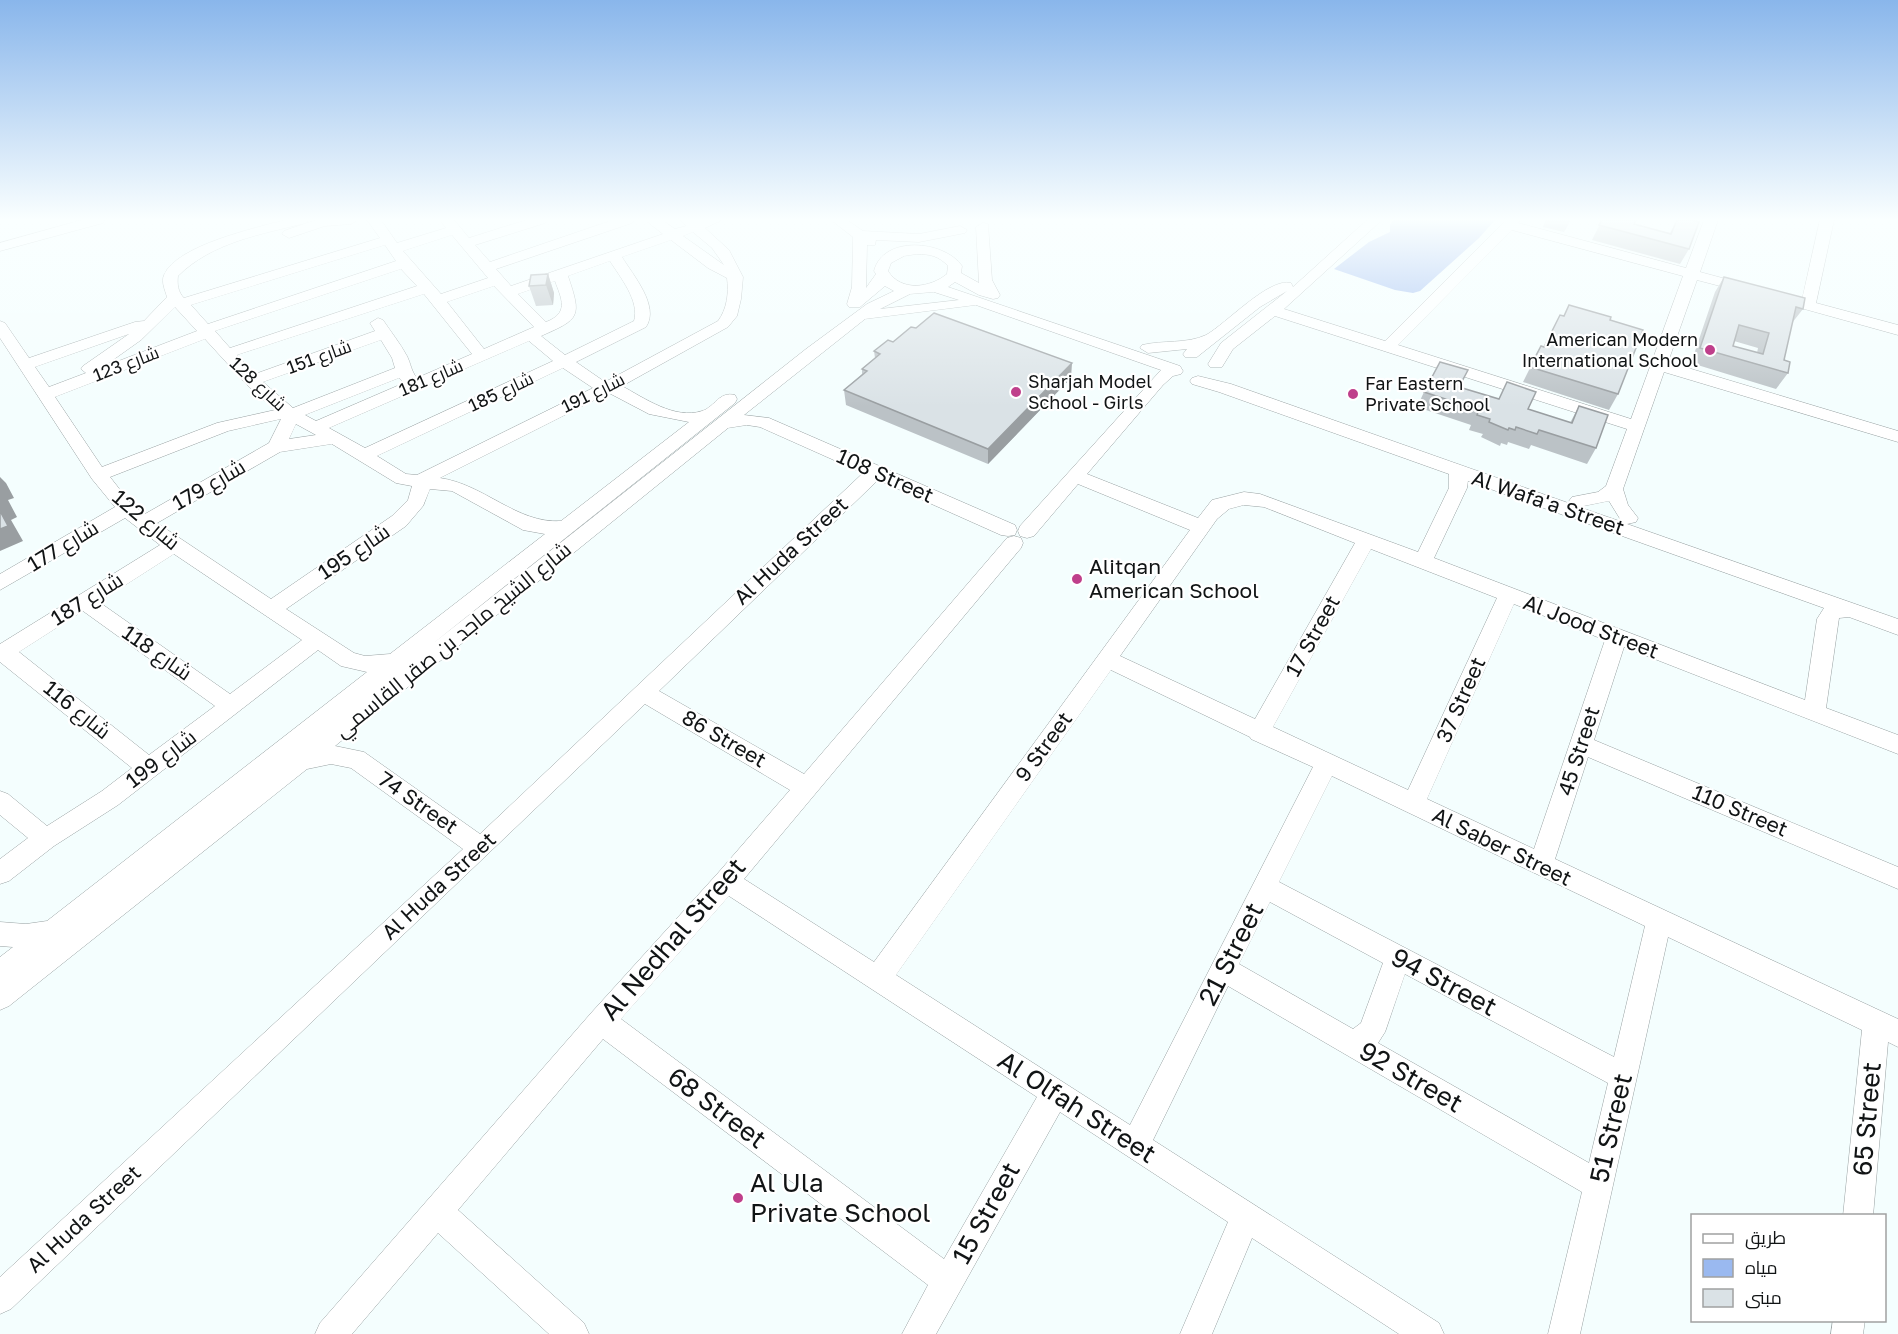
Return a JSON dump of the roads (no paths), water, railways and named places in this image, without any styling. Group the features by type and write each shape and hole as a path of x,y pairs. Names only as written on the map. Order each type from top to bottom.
{"street":[{"path":"170,282 178,300"},
{"path":"44,395 95,365 178,300 246,282"},
{"name":"شارع 123","path":"44,395 206,331 348,282"},
{"path":"422,282 482,356"},
{"path":"438,300 490,282"},
{"path":"499,282 564,362 607,387 665,415 675,426 679,438"},
{"path":"508,291 535,282"},
{"name":"شارع 181","path":"317,427 562,321 570,315 562,282"},
{"name":"شارع 185","path":"365,455 637,326 644,318 637,296 629,282"},
{"name":"شارع 191","path":"420,482 607,387 723,324 731,311 735,282"},
{"path":"860,282 856,310 931,306 989,299 985,282"},
{"name":"شارع الشيخ ماجد بن صقر القاسمي","path":"0,997 302,760 396,662 679,438 754,399 856,310 879,282"},
{"path":"891,282 909,289 934,287 946,282"},
{"name":"Al Wafa'a Street","path":"968,282 989,299"},
{"path":"1216,335 1186,345 1144,353 1154,387 1183,368 1216,335 1272,293 1299,282"},
{"path":"1183,368 1209,379 1227,346 1305,282"},
{"path":"1388,347 1452,282"},
{"path":"1578,501 1604,497 1614,489 1689,282"},
{"path":"1722,282 1898,330"},
{"path":"1808,306 1813,282"},
{"name":"Al Wafa'a Street","path":"934,287 989,299 1144,353 1225,388 1898,627"},
{"path":"226,354 427,288"},
{"name":"شارع الشيخ ماجد بن صقر القاسمي","path":"0,973 246,779 350,709 856,310 909,289"},
{"name":"شارع 128","path":"178,300 256,385 290,413 398,476 420,482 456,486 530,525"},
{"path":"367,308 400,358 402,370 416,385"},
{"path":"1272,310 1637,427"},
{"path":"26,365 155,320"},
{"name":"شارع 151","path":"256,385 385,333"},
{"name":"شارع 122","path":"3,338 26,365 98,475 126,509 142,523 348,660 375,664 396,662"},
{"name":"Al Wafa'a Street","path":"1183,368 1208,358 1217,368 1246,384 1898,612"},
{"path":"1659,365 1898,437"},
{"path":"98,475 224,427 290,413 402,370"},
{"path":"224,427 245,407 256,385"},
{"name":"Al Nedhal Street","path":"331,1334 727,880 1016,535 1076,476 1154,387"},
{"path":"754,399 755,414 762,422"},
{"path":"275,447 283,436 290,413"},
{"name":"108 Street","path":"665,415 762,422 1016,535"},
{"path":"275,447 335,438"},
{"name":"شارع 179","path":"142,523 275,447"},
{"path":"1423,561 1458,488 1459,477 1456,470"},
{"name":"Al Huda Street","path":"0,1298 481,848 875,472"},
{"path":"1076,476 1205,521"},
{"name":"شارع 195","path":"271,609 399,521 417,502 420,482"},
{"path":"1614,489 1620,507 1629,518"},
{"name":"Al Jood Street","path":"1205,521 1225,503 1239,498 1262,500 1285,507 1898,745"},
{"name":"شارع 177","path":"0,583 126,509"},
{"name":"9 Street","path":"878,978 1205,521"},
{"path":"530,525 552,528 568,527"},
{"path":"530,525 541,548"},
{"name":"17 Street","path":"1259,733 1367,539"},
{"name":"شارع 187","path":"2,653 174,545"},
{"name":"37 Street","path":"1413,805 1508,595"},
{"name":"شارع 118","path":"83,601 231,706"},
{"path":"1814,713 1827,619 1833,611 1850,610"},
{"name":"45 Street","path":"1542,866 1617,636"},
{"name":"شارع 199","path":"0,873 149,768 318,639"},
{"name":"شارع 116","path":"2,653 149,768"},
{"name":"Al Saber Street","path":"1107,659 1259,733 1887,1028"},
{"path":"348,660 355,678 350,694 350,709"},
{"name":"86 Street","path":"642,692 806,787"},
{"name":"74 Street","path":"350,709 350,739 356,759"},
{"name":"110 Street","path":"1581,744 1898,878"},
{"name":"74 Street","path":"302,760 331,755 356,759 481,848"},
{"name":"21 Street","path":"1136,1144 1326,764"},
{"path":"175,860 182,844 252,788 254,780 246,779"},
{"path":"0,801 46,839"},
{"name":"Al Olfah Street","path":"727,880 1428,1334"},
{"name":"94 Street","path":"1264,887 1623,1076"},
{"name":"51 Street","path":"1564,1334 1659,922"},
{"path":"0,934 26,936 51,932"},
{"path":"1351,1043 1359,1041 1371,1032 1398,957"},
{"name":"92 Street","path":"1223,969 1598,1185"},
{"name":"68 Street","path":"601,1022 948,1281"},
{"name":"65 Street","path":"1858,1214 1887,1028"},
{"name":"15 Street","path":"918,1334 1055,1093"},
{"path":"437,1211 573,1334"},
{"path":"1196,1334 1246,1216"}],"water":[{"path":"1372,282 1430,282 1420,291 1413,293"}],"place":[{"name":"American Modern International School","path":"1710,350"},
{"name":"Sharjah Model School - Girls","path":"1016,392"},
{"name":"Far Eastern Private School","path":"1353,394"},
{"name":"Alitqan American School","path":"1077,579"},
{"name":"Al Ula Private School","path":"738,1198"}]}
